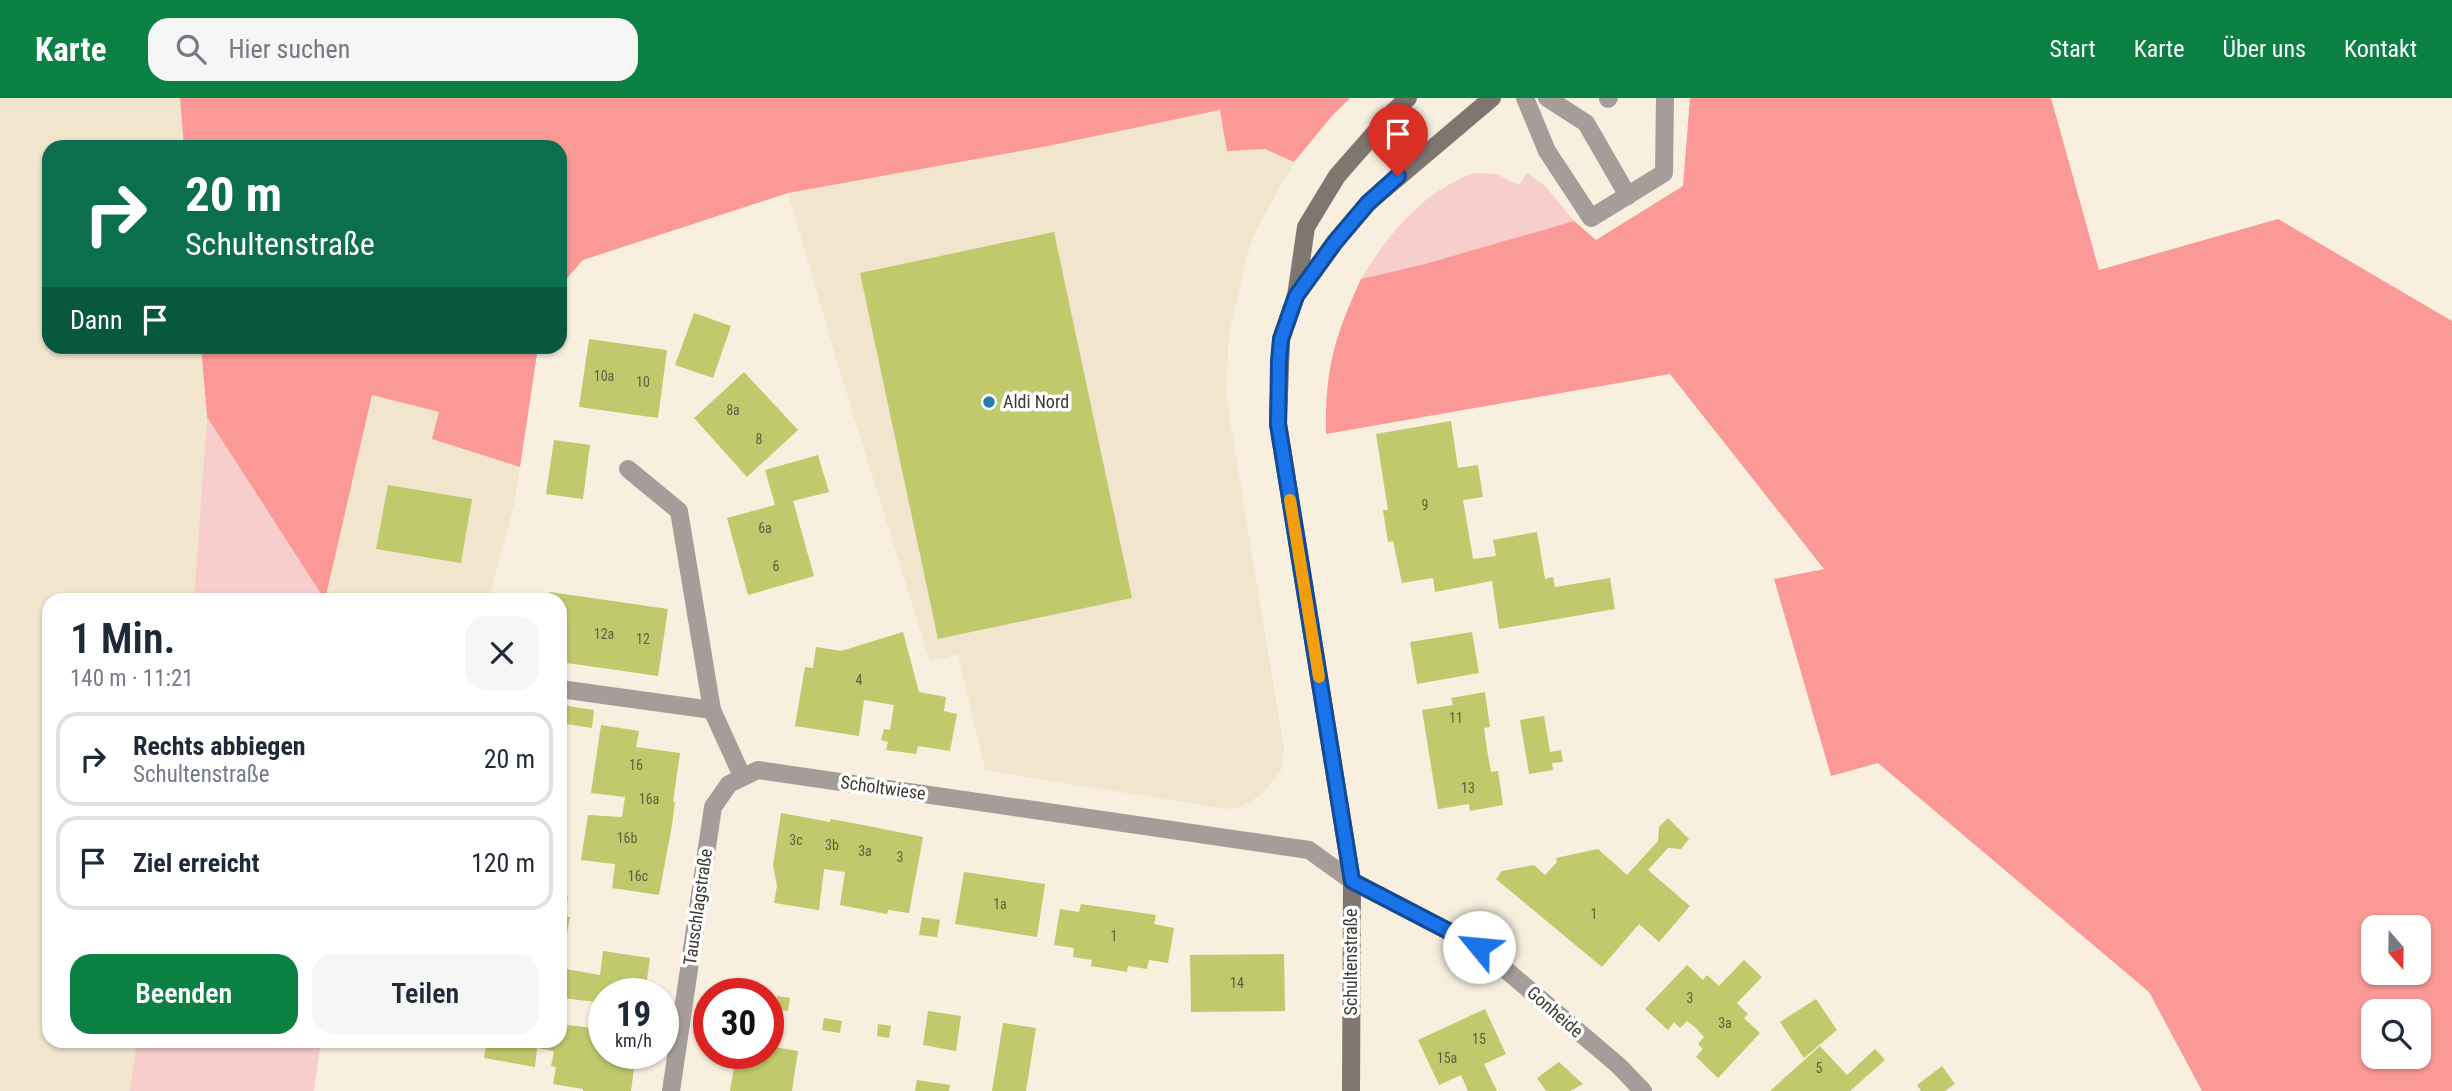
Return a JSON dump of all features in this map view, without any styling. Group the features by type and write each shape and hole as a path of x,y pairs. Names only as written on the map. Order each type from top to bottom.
{"main road":[{"name":"Schultenstraße","path":"1351,1091 1352,881 1278,424 1281,339 1296,296 1306,227 1337,176 1408,98"},
{"name":"Schultenstraße","path":"1296,296 1335,242 1368,203 1492,98"}],"street":[{"path":"1525,98 1547,151 1591,218 1664,173 1665,98"},
{"path":"1548,98 1586,123 1628,197"},
{"path":"628,469 679,511 712,710 742,776"},
{"path":"567,690 712,710"},
{"name":"Scholtwiese","path":"742,776 758,770 1309,850 1352,881"},
{"name":"Tauschlagstraße","path":"671,1091 713,807 729,783 742,776"},
{"name":"Gonheide","path":"1352,881 1479,947 1619,1066 1643,1091"}],"shaded area":[{"path":"0,98 180,98 183,140 42,140 42,354 202,354 207,417 194,593 42,593 42,1048 136,1048 130,1091 0,1091"},
{"path":"180,98 1350,98 1294,162 1265,149 1227,151 1220,110 1048,146 788,193 583,260 567,278 567,140 183,140"},
{"path":"1690,98 2051,98 2099,270 2278,219 2452,321 2452,1091 2202,1091 2149,992 1878,763 1831,776 1774,579 1824,569 1670,374 1326,434 1327,391 1333,354 1361,279 1421,265 1574,221 1596,240 1683,186"},
{"path":"1221,109 1227,151 1265,149 1294,162 1256,230 1248,253 1229,333 1226,395 1284,749 1281,771 1262,794 1241,807 1225,809 985,770 958,654 930,662 788,193 1048,146"},
{"path":"1475,173 1496,174 1519,185 1527,173 1545,186 1574,221 1421,265 1361,279 1395,230 1424,202 1439,190"},
{"path":"202,354 537,354 520,467 432,439 439,412 372,395 327,593 320,593 207,417"},
{"path":"372,395 439,412 433,439 520,467 515,500 491,593 327,593"},
{"path":"207,417 320,593 194,593"},
{"path":"136,1048 320,1048 314,1091 130,1091"}],"building":[{"name":"Aldi Nord","path":"1054,232 1132,598 938,639 860,273"},
{"path":"694,313 731,326 713,378 675,365"},
{"path":"589,339 667,350 658,418 579,407"},
{"path":"744,372 798,430 747,477 694,418"},
{"path":"1451,421 1458,468 1478,465 1483,497 1463,500 1473,559 1496,556 1493,540 1537,532 1545,579 1553,577 1555,587 1610,578 1615,609 1499,629 1492,581 1435,592 1433,578 1402,583 1393,541 1388,542 1383,510 1388,510 1376,434"},
{"path":"554,440 590,445 583,499 546,494"},
{"path":"818,455 829,492 793,501 814,576 748,595 727,518 775,505 765,470"},
{"path":"388,485 472,499 461,563 376,549"},
{"path":"567,594 668,609 658,676 567,663"},
{"path":"903,632 919,692 946,697 944,711 957,714 950,751 918,746 916,754 886,750 888,742 881,740 884,729 890,730 894,705 864,700 859,736 795,726 805,667 813,668 816,647 841,651"},
{"path":"1472,632 1479,673 1417,684 1410,642"},
{"path":"1485,692 1490,727 1484,728 1487,750 1491,772 1498,771 1503,805 1470,811 1469,804 1438,809 1422,710 1453,705 1451,698"},
{"path":"567,706 594,710 592,728 567,724"},
{"path":"1544,716 1550,752 1561,750 1563,762 1552,763 1553,770 1529,774 1520,720"},
{"path":"601,725 639,731 636,747 680,753 672,825 659,895 612,888 615,864 581,860 588,815 622,817 625,797 591,793"},
{"path":"781,813 830,822 830,819 923,837 909,913 888,910 887,914 840,905 845,872 824,869 819,910 774,903 777,886 773,865"},
{"path":"1668,818 1689,839 1681,849 1668,848 1648,870 1690,906 1659,942 1639,924 1602,967 1496,879 1502,871 1534,865 1545,875 1557,862 1556,858 1598,849 1627,875 1658,841 1659,827"},
{"path":"964,872 1045,884 1037,937 955,924"},
{"path":"1081,904 1156,915 1154,924 1174,928 1168,963 1149,960 1147,969 1128,966 1127,972 1091,966 1092,960 1073,957 1074,948 1054,945 1060,909 1079,912"},
{"path":"922,917 940,920 937,937 919,935"},
{"path":"603,951 650,958 647,978 588,978 588,1001 567,999 567,969 600,975"},
{"path":"1284,954 1285,1011 1191,1012 1190,955"},
{"path":"1744,960 1762,977 1737,1003 1748,1014 1744,1018 1760,1033 1718,1078 1696,1057 1703,1049 1698,1044 1704,1037 1696,1028 1687,1021 1680,1028 1674,1022 1668,1030 1645,1009 1687,965 1703,980 1707,975 1719,986"},
{"path":"784,997 790,998 788,1011 784,1010"},
{"path":"1816,999 1837,1030 1804,1058 1780,1022"},
{"path":"1485,1009 1506,1054 1484,1064 1497,1091 1468,1091 1461,1075 1439,1085 1418,1040"},
{"path":"928,1011 961,1016 956,1051 923,1045"},
{"path":"824,1018 842,1021 840,1033 822,1030"},
{"path":"1003,1023 1036,1028 1026,1091 992,1091"},
{"path":"878,1024 891,1026 889,1038 877,1036"},
{"path":"567,1025 588,1028 588,1069 634,1069 631,1091 583,1091 553,1084 556,1067 551,1066 554,1051 537,1048 567,1048"},
{"path":"1820,1046 1847,1075 1875,1049 1885,1060 1850,1091 1770,1091"},
{"path":"486,1048 537,1048 535,1067 484,1058"},
{"path":"784,1049 798,1051 792,1091 730,1091 734,1069 784,1069"},
{"path":"1559,1062 1583,1084 1570,1091 1546,1091 1537,1078"},
{"path":"1942,1066 1955,1084 1945,1091 1921,1091 1917,1085"},
{"path":"917,1080 950,1085 949,1091 915,1091"}],"slow traffic":[{"path":"1290,500 1319,677"}],"place":[{"name":"Aldi Nord","path":"989,402"}],"route":[{"path":"1398,176 1368,203 1335,242 1296,296 1281,339 1278,424 1352,881 1479,947"}]}
